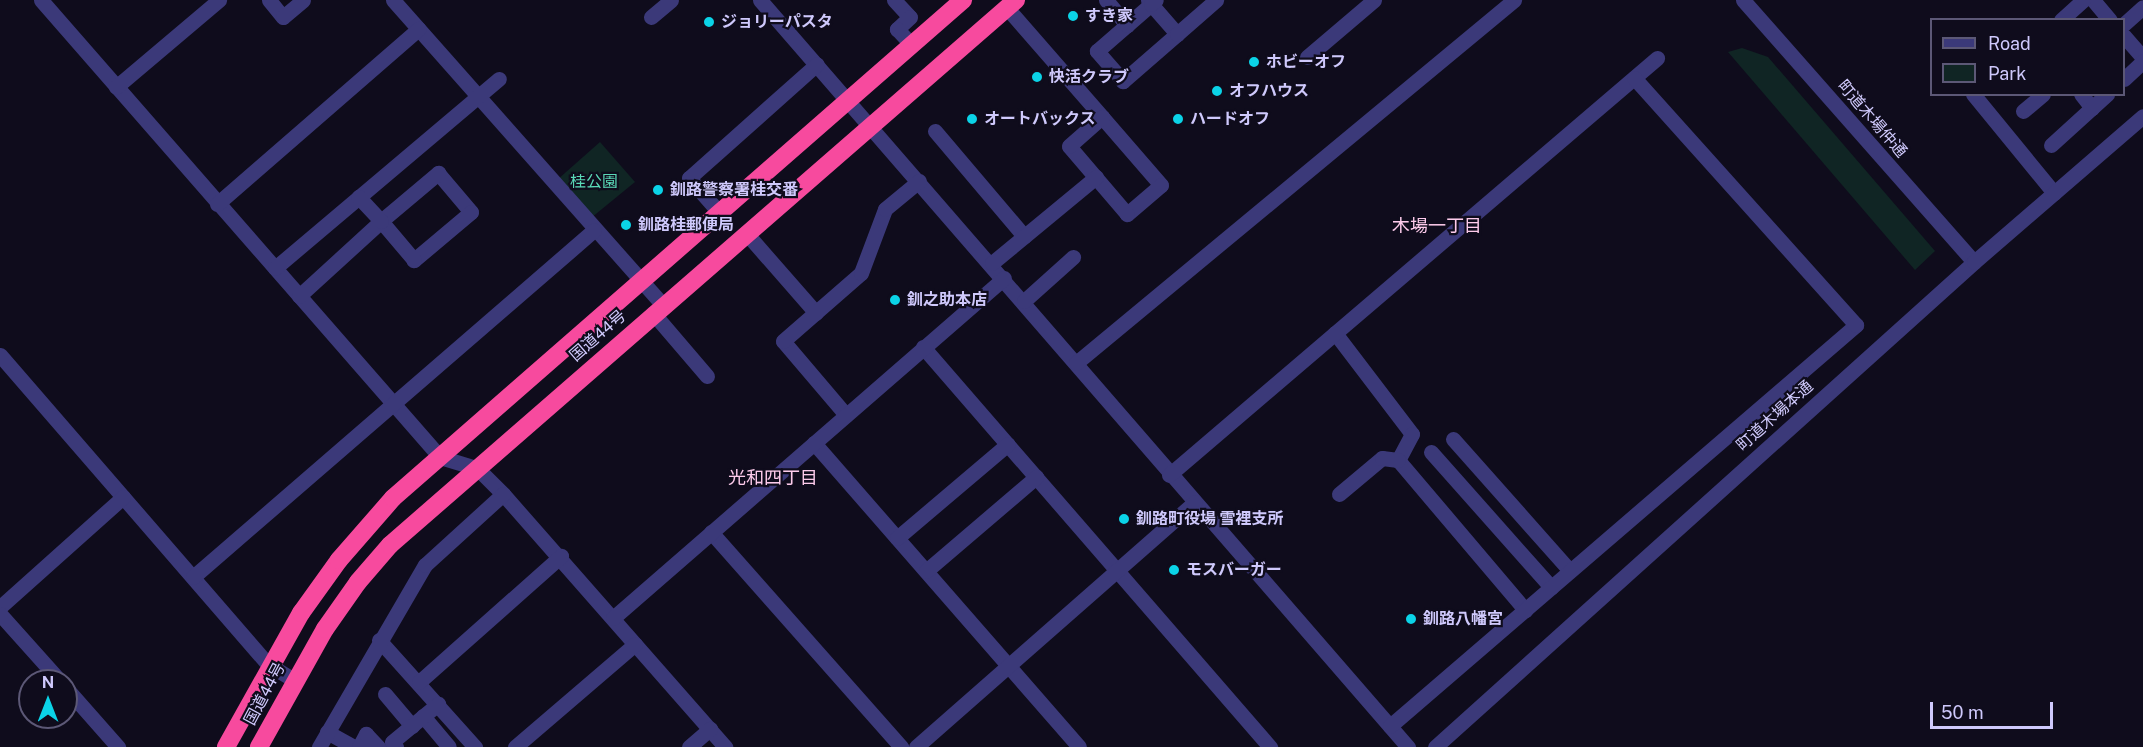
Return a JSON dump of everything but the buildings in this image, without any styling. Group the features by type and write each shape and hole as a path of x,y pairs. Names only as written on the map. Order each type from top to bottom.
{"highway":[{"name":"国道44号","path":"226,747 269,665 308,604 366,526 639,279 963,0"},
{"name":"国道44号","path":"259,747 294,680 358,582 390,545 658,309 1011,4"}],"street":[{"path":"41,0 440,457 477,468 503,494 561,556 725,747"},
{"path":"116,87 219,0"},
{"path":"268,0 283,17 303,0"},
{"path":"393,0 639,279 707,376"},
{"path":"651,17 671,0"},
{"path":"760,0 1005,278 1169,475 1408,747"},
{"path":"894,0 910,17 897,28 911,44"},
{"path":"1106,0 1127,25"},
{"path":"1177,34 1152,1 1096,51 1123,81 1177,34 1216,0"},
{"path":"1307,57 1374,0"},
{"path":"1076,363 1514,0"},
{"name":"町道木場仲通","path":"1743,0 1974,262"},
{"path":"2063,18 2083,0"},
{"path":"2093,0 2108,18"},
{"path":"1011,4 1102,117 1161,185 1127,214 1069,146 1102,117"},
{"path":"2125,23 2143,7"},
{"path":"217,204 418,28"},
{"path":"2125,37 2143,60 2125,78"},
{"path":"1169,475 1657,58"},
{"path":"718,211 689,178 817,64"},
{"path":"1390,726 1856,325 1634,78"},
{"path":"275,268 499,79"},
{"path":"1975,96 2054,193"},
{"path":"2023,111 2041,96"},
{"path":"2083,96 2092,108"},
{"path":"2051,145 2105,96"},
{"name":"町道木場本通","path":"1435,747 1974,262 2143,116"},
{"path":"935,131 1024,236"},
{"path":"299,296 381,222 438,173 471,212 414,260 381,222 359,197"},
{"path":"992,264 1096,177"},
{"path":"846,415 783,341 861,273 885,209 919,181"},
{"path":"193,577 594,230"},
{"path":"746,233 816,313"},
{"path":"1024,301 1073,257"},
{"path":"613,618 1005,278"},
{"path":"1335,333 1412,434 1398,460"},
{"path":"923,347 1270,747"},
{"path":"0,355 269,665 294,680"},
{"path":"1453,440 1570,571"},
{"path":"814,443 1080,747"},
{"path":"897,538 1008,444"},
{"path":"1431,452 1551,587"},
{"path":"1338,494 1382,458 1398,460 1525,610"},
{"path":"926,571 1036,477"},
{"path":"1477,504 1496,487"},
{"path":"319,747 379,640 425,566 503,494"},
{"path":"0,607 123,497"},
{"path":"916,747 1195,502"},
{"path":"711,532 901,747"},
{"path":"419,682 561,556"},
{"path":"0,614 49,669"},
{"path":"379,640 475,747"},
{"path":"515,747 635,644"},
{"path":"386,694 449,747"},
{"path":"78,702 118,747"},
{"path":"359,747 366,734 388,746 438,704"},
{"path":"689,747 710,729"},
{"path":"327,732 354,747"}],"green space":[{"path":"1742,48 1768,57 1935,251 1915,270 1728,52"},
{"name":"桂公園","path":"600,142 635,182 591,218 557,180"}],"place":[{"name":"すき家","path":"1073,16"},
{"name":"ジョリーパスタ","path":"709,22"},
{"name":"ホビーオフ","path":"1254,62"},
{"name":"快活クラブ","path":"1037,77"},
{"name":"オフハウス","path":"1217,91"},
{"name":"オートバックス","path":"972,119"},
{"name":"ハードオフ","path":"1178,119"},
{"name":"釧路警察署桂交番","path":"658,190"},
{"name":"釧路桂郵便局","path":"626,225"},
{"name":"釧之助本店","path":"895,300"},
{"name":"釧路町役場 雪裡支所","path":"1124,519"},
{"name":"モスバーガー","path":"1174,570"},
{"name":"釧路八幡宮","path":"1411,619"}],"district":[{"name":"木場一丁目","path":"1437,226"},
{"name":"光和四丁目","path":"773,478"}]}
